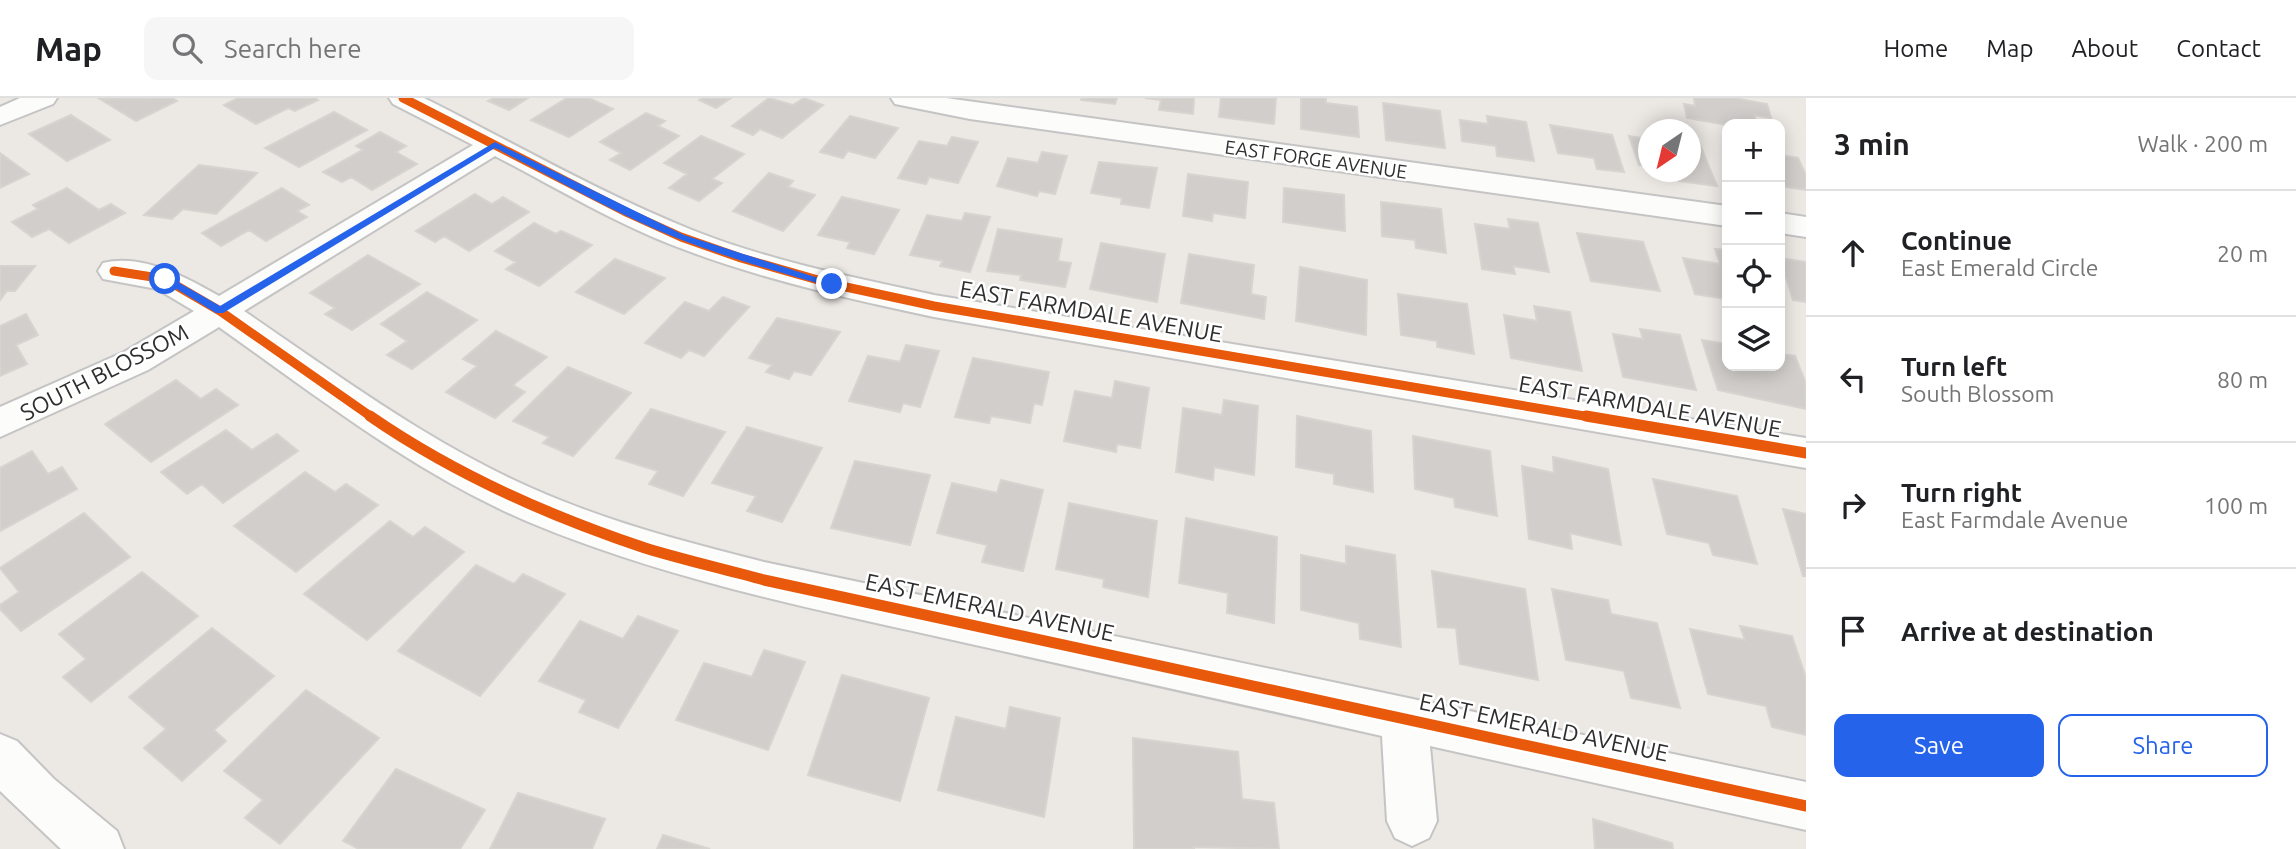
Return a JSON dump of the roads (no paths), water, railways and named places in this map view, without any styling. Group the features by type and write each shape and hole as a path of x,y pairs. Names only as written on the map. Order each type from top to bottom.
{"street":[{"path":"0,117 43,98"},
{"name":"EAST FARMDALE AVENUE","path":"403,98 628,213 681,237 741,258 832,284 948,309 1806,453"},
{"name":"EAST FORGE AVENUE","path":"905,98 970,111 1722,215"},
{"name":"SOUTH BLOSSOM","path":"0,423 25,414 136,361 495,144"},
{"path":"1785,224 1806,227"},
{"name":"EAST EMERALD AVENUE","path":"114,271 165,279 220,311 382,424 452,466 544,511 646,548 764,580 1806,806"},
{"path":"1404,718 1412,821"},
{"path":"0,757 37,796 99,849"}]}
